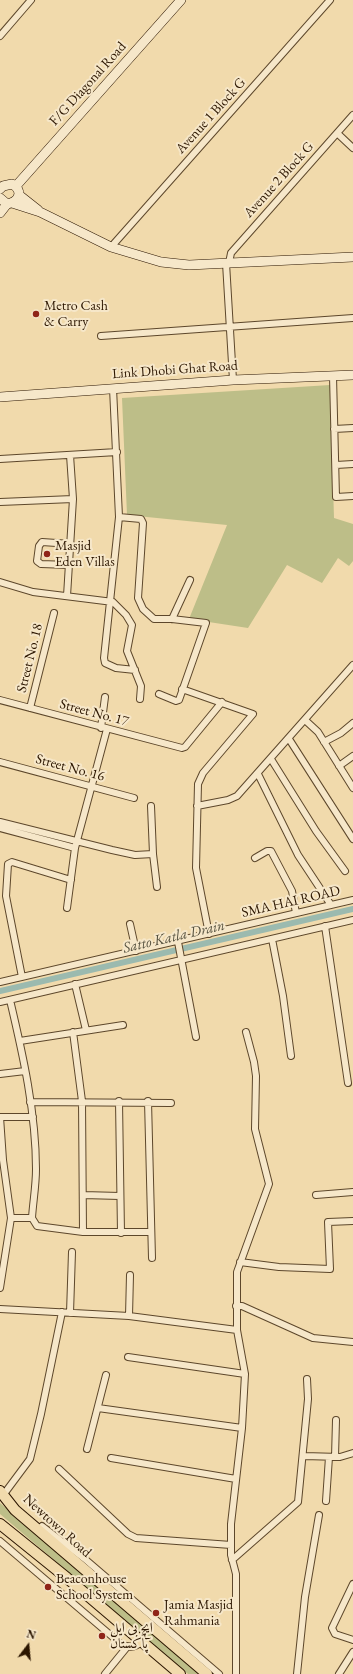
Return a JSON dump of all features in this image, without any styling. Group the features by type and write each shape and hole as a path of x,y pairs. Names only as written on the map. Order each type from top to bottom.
{"main road":[{"name":"Newtown Road","path":"1,1495 15,1510 38,1530 156,1625 207,1674"},
{"path":"1,1524 180,1674"}],"street":[{"path":"0,36 31,0"},
{"name":"F/G Diagonal Road","path":"0,213 4,201 17,200 18,190 181,0"},
{"name":"Avenue 1 Block G","path":"110,247 330,0"},
{"name":"Avenue 2 Block G","path":"228,263 231,252 353,115"},
{"path":"337,133 353,148"},
{"path":"1,186 12,184 40,212"},
{"path":"4,201 40,212 110,247 173,264 189,265 353,256"},
{"path":"228,263 233,380"},
{"path":"101,336 353,318"},
{"name":"Link Dhobi Ghat Road","path":"0,397 233,380 353,375"},
{"path":"333,376 336,497 353,496"},
{"path":"113,388 119,517 104,658 106,663 116,668 135,670"},
{"path":"334,429 353,428"},
{"path":"0,459 117,452"},
{"path":"67,596 73,498 70,455"},
{"path":"336,465 353,464"},
{"path":"0,502 73,498"},
{"path":"119,517 140,519 143,523 138,594 143,610 151,618 206,623 178,701 159,694"},
{"path":"69,565 41,564 37,561 39,546 42,542 71,544"},
{"path":"172,619 190,580"},
{"path":"0,582 33,592 113,602 126,615 132,625 127,651 141,686 140,699"},
{"name":"Street No. 18","path":"30,708 54,613"},
{"path":"197,806 228,800 237,796 353,665"},
{"path":"182,689 253,714 200,778 197,806 196,868 209,934"},
{"path":"67,908 76,845 92,786 104,728 105,698"},
{"name":"Street No. 17","path":"0,700 182,748 185,747 222,702"},
{"path":"305,720 318,732 353,788"},
{"path":"324,742 341,733 353,723"},
{"path":"289,739 353,839"},
{"path":"339,766 353,756"},
{"path":"271,759 316,831 345,872"},
{"name":"Street No. 16","path":"0,762 134,798"},
{"path":"258,774 298,855 331,905"},
{"path":"151,806 153,854 157,887"},
{"path":"0,822 76,845"},
{"path":"0,828 76,845 135,854 153,854"},
{"path":"254,858 267,851 271,851 292,891 296,913"},
{"path":"22,977 6,896 8,864 12,862 71,880"},
{"name":"SMA HAI ROAD","path":"0,982 136,951 178,944 209,934 353,900"},
{"path":"0,1002 181,958 353,920"},
{"path":"130,924 136,951"},
{"path":"325,926 348,1083"},
{"path":"272,939 283,996 291,1056"},
{"path":"178,944 196,1037"},
{"path":"75,984 86,1030"},
{"path":"10,1000 20,1041 33,1117 36,1169 32,1218 37,1226 83,1232 151,1232"},
{"path":"20,1041 123,1025"},
{"path":"72,1032 82,1101 83,1232"},
{"path":"236,1674 236,1574 232,1560 231,1545 242,1428 245,1374 237,1330 237,1272 268,1184 255,1129 256,1076 246,1032"},
{"path":"0,1074 25,1071"},
{"path":"119,1101 121,1233"},
{"path":"30,1102 148,1101 171,1103"},
{"path":"148,1101 152,1258"},
{"path":"0,1288 11,1218 2,1160 0,1117 33,1117"},
{"path":"316,1195 353,1192"},
{"path":"83,1195 120,1196"},
{"path":"11,1218 32,1218"},
{"path":"240,1262 278,1267 330,1269 328,1222 353,1221"},
{"path":"70,1312 72,1252"},
{"path":"129,1316 130,1275"},
{"path":"236,1306 242,1306 313,1338 353,1342"},
{"path":"0,1309 129,1316 237,1330"},
{"path":"1,1495 30,1459 62,1312"},
{"path":"128,1357 245,1374"},
{"path":"87,1449 106,1375"},
{"path":"232,1560 298,1502 304,1456 308,1399 307,1379"},
{"path":"98,1408 242,1428"},
{"path":"326,1501 336,1420"},
{"path":"304,1456 340,1457 353,1453"},
{"path":"111,1458 236,1479"},
{"path":"59,1469 128,1534 136,1538 231,1545"},
{"path":"297,1674 305,1596 319,1515"},
{"path":"0,1541 117,1641 127,1647 136,1646 142,1641"},
{"path":"353,1584 332,1628 335,1634 353,1640"},
{"path":"156,1625 219,1674"},
{"path":"105,1674 127,1647"},
{"path":"339,1674 352,1655"}],"green space":[{"path":"330,385 334,518 353,524 353,561 349,566 338,558 322,583 287,565 248,628 189,619 227,525 127,515 122,398"},
{"path":"0,1503 201,1674 188,1674 0,1514"}],"waterway":[{"name":"Satto Katla Drain","path":"0,991 353,909"}],"place":[{"name":"Metro Cash & Carry","path":"36,314"},
{"name":"Masjid Eden Villas","path":"47,554"},
{"name":"Beaconhouse School System","path":"48,1587"},
{"name":"Jamia Masjid Rahmania","path":"156,1613"},
{"name":"ایچ بی ایل پاکستان","path":"102,1636"}]}
